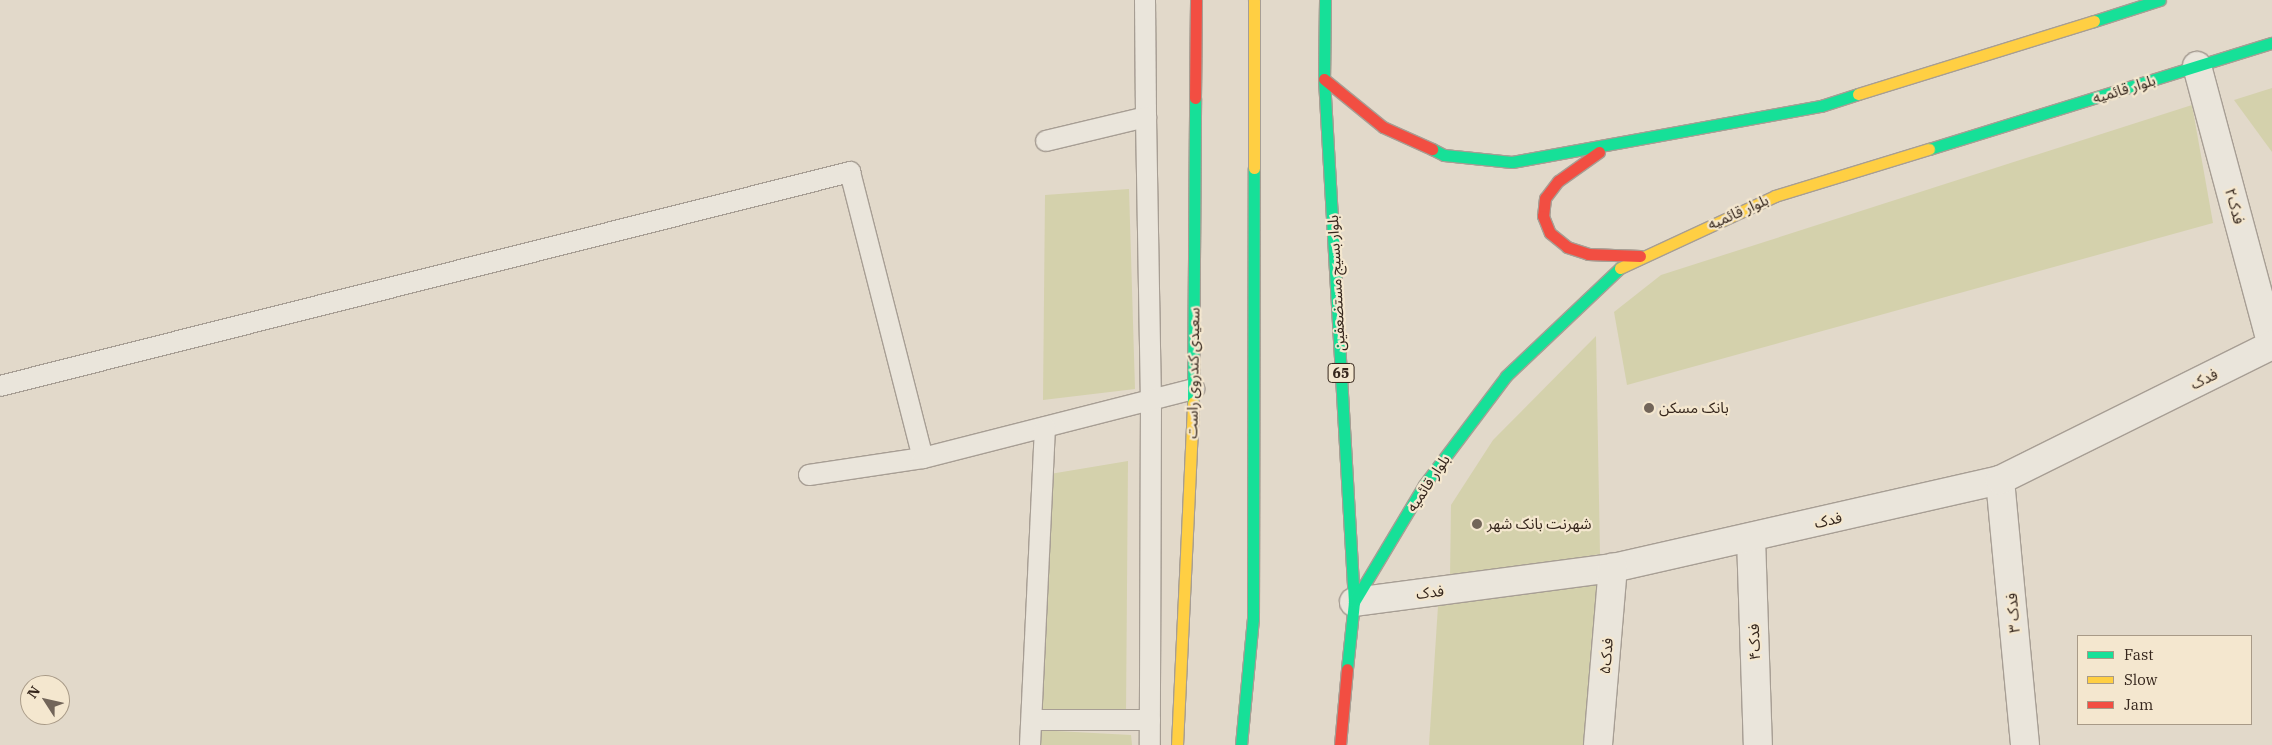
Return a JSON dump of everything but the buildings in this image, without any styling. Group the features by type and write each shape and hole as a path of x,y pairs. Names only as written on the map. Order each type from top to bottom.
{"main road":[{"name":"سعیدی کندروی راست","path":"1177,745 1194,389 1196,0"},
{"path":"1241,745 1253,618 1254,0"},
{"name":"بلوار بسیج مستضعفین","path":"1325,0 1324,79 1354,602 1340,745"},
{"path":"1324,79 1383,127 1444,155 1512,162 1607,148 1822,106 2160,0"},
{"name":"بلوار قائمیه","path":"1354,602 1424,485 1506,376 1621,267 1640,256 1775,196 2272,43"},
{"path":"1607,148 1558,181 1545,198 1543,216 1550,233 1567,247 1595,255 1640,256"}],"street":[{"name":"فدک۲","path":"2197,66 2272,345"},
{"name":"فدک","path":"1354,602 1613,568 2000,480 2272,345"},
{"name":"فدک ۳","path":"2000,480 2025,745"},
{"name":"فدک۴","path":"1751,538 1758,745"},
{"name":"فدک۵","path":"1598,745 1613,568"}],"lane":[{"path":"1145,0 1151,400 1150,745"},
{"path":"1046,141 1146,117"},
{"path":"0,386 850,172 923,458"},
{"path":"808,475 923,458 1194,389"},
{"path":"1030,745 1045,427"},
{"path":"1032,720 1150,720"}],"shaded area":[{"path":"2272,88 2272,152 2234,100"},
{"path":"2192,105 2213,223 1627,385 1614,312 1661,275"},
{"path":"1129,189 1135,389 1043,400 1045,195"},
{"path":"1596,336 1600,554 1450,579 1451,505 1493,440"},
{"path":"1128,461 1126,716 1032,709 1044,475"},
{"path":"1598,584 1584,745 1429,745 1438,606"},
{"path":"1037,730 1131,735 1132,745 1036,745"}],"traffic: fast":[{"path":"1325,0 1324,79 1354,602 1347,669"},
{"path":"2094,21 2160,0"},
{"path":"1929,149 2272,43"},
{"path":"1432,149 1444,155 1512,162 1821,106 1858,94"},
{"path":"1193,402 1195,98"},
{"path":"1241,745 1253,619 1254,168"},
{"path":"1354,602 1424,485 1506,376 1620,268"}],"traffic: slow":[{"path":"1254,0 1254,168"},
{"path":"1858,94 2094,21"},
{"path":"1620,268 1775,196 1929,149"},
{"path":"1177,745 1193,402"}],"traffic: jam":[{"path":"1195,98 1196,0"},
{"path":"1324,79 1383,127 1432,149"},
{"path":"1599,152 1558,181 1545,198 1543,216 1550,233 1567,247 1588,254 1640,256"},
{"path":"1340,745 1347,669"}],"place":[{"name":"بانک مسکن","path":"1649,408"},
{"name":"شهرنت بانک شهر","path":"1477,524"}]}
